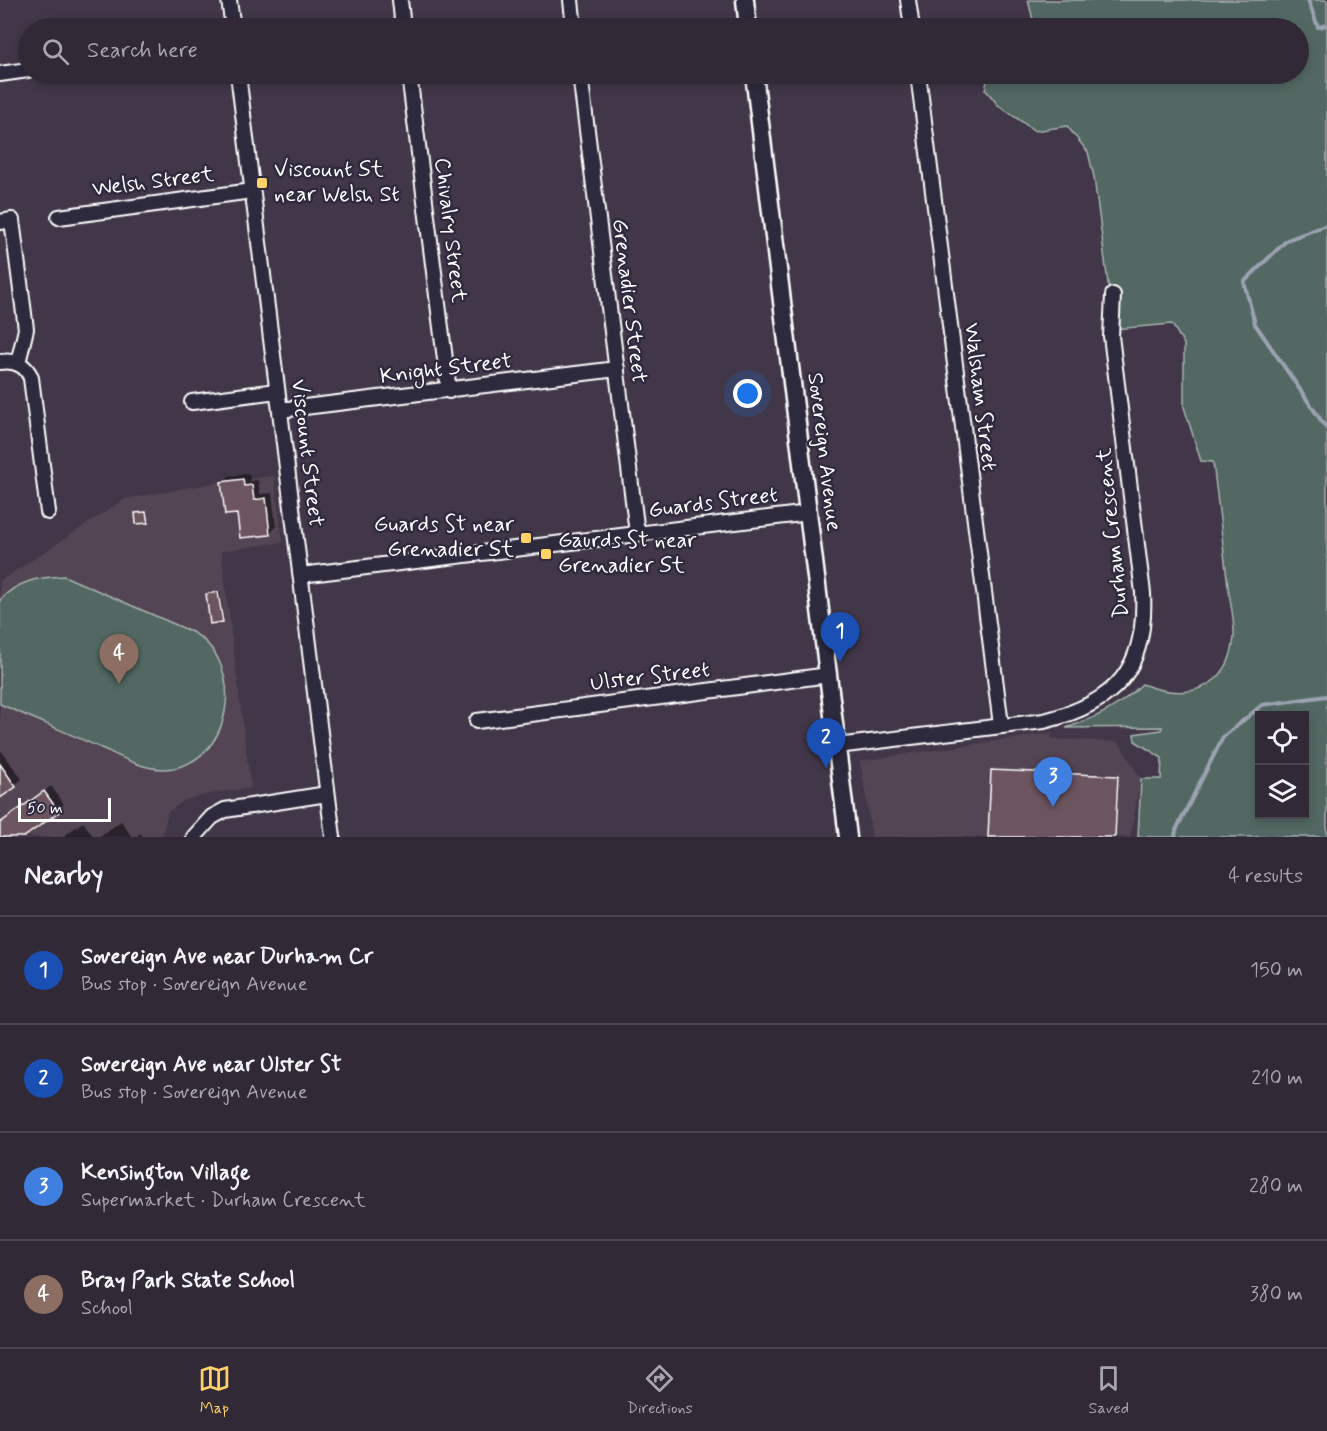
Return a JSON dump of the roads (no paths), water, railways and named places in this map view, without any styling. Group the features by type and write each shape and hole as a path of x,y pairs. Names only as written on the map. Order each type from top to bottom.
{"street":[{"path":"230,0 232,18"},
{"path":"400,0 403,18"},
{"path":"571,0 573,18"},
{"path":"745,0 747,18"},
{"path":"908,0 911,18"},
{"path":"0,74 18,71"},
{"name":"Viscount Street","path":"239,84 333,837"},
{"name":"Chivalry Street","path":"410,84 449,391"},
{"name":"Grenadier Street","path":"581,84 637,533"},
{"name":"Sovereign Avenue","path":"755,84 848,837"},
{"name":"Walsham Street","path":"919,84 1001,725"},
{"name":"Welsh Street","path":"58,217 252,191"},
{"path":"0,222 12,220 25,338 18,363"},
{"name":"Durham Crescent","path":"837,746 1044,721 1070,715 1114,690 1129,668 1140,644 1144,621 1143,592 1111,336 1113,295"},
{"path":"0,362 18,363 28,370 31,378 48,512"},
{"name":"Knight Street","path":"280,410 617,369"},
{"path":"192,402 277,391"},
{"name":"Guards Street","path":"301,575 809,513"},
{"name":"Ulster Street","path":"477,721 829,675"},
{"path":"194,837 212,817 225,810 327,794"}],"waterway":[{"path":"1308,0 1318,27 1327,25"},
{"path":"1327,225 1287,240 1244,282 1255,324 1327,429"},
{"path":"1175,837 1176,830 1223,737 1262,705 1327,696"}],"place":[{"name":"Viscount St near Welsh St","path":"262,183"},
{"name":"Guards St near Grenadier St","path":"526,538"},
{"name":"Gaurds St near Grenadier St","path":"546,554"},
{"name":"Sovereign Ave near Durham Cr","path":"840,662"},
{"name":"Bray Park State School","path":"119,684"},
{"name":"Sovereign Ave near Ulster St","path":"826,768"},
{"name":"Kensington Village","path":"1053,807"}]}
